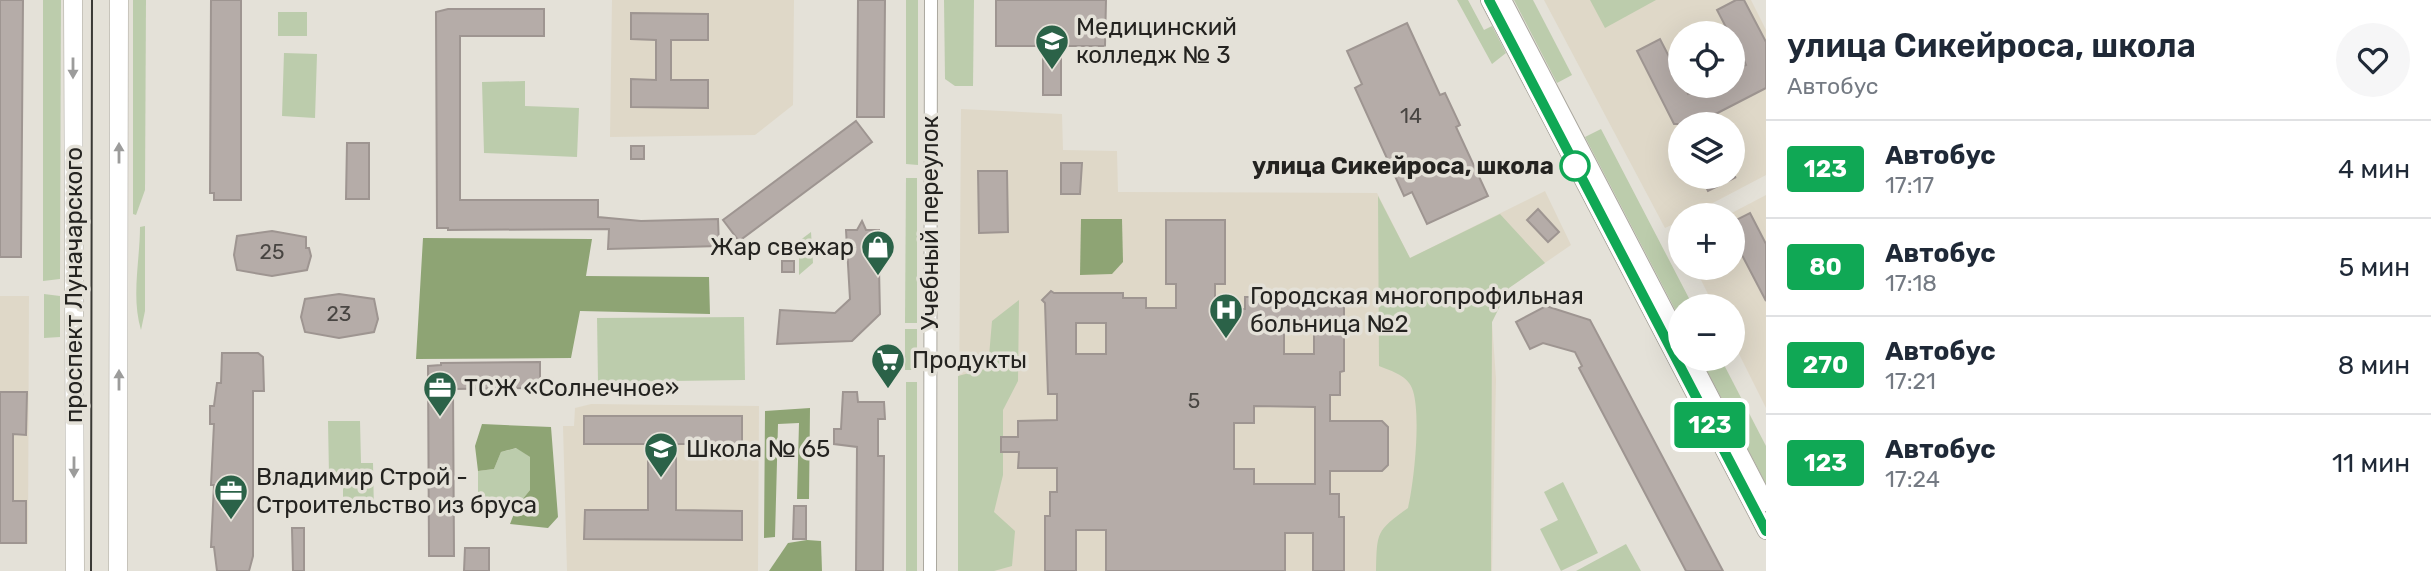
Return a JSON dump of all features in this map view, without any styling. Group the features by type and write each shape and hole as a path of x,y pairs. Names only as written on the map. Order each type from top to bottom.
{"main road":[{"name":"проспект Луначарского","path":"73,0 75,571"},
{"name":"проспект Луначарского","path":"118,571 119,0"}],"street":[{"name":"Учебный переулок","path":"930,571 931,0"},
{"path":"1489,0 1766,531"},
{"path":"1503,0 1668,316"},
{"path":"1696,371 1766,503"}],"shaded area":[{"path":"612,0 794,0 793,105 755,135 610,137"},
{"path":"1544,0 1751,0 1766,30 1766,175 1745,186 1745,112 1668,112 1668,189 1739,189 1713,203 1668,203 1668,227 1665,228"},
{"name":"Городская многопрофильная больница №2","path":"961,109 1062,114 1063,150 1117,151 1118,192 1377,193 1410,258 1545,191 1571,245 1507,289 1492,322 1496,379 1492,571 958,571"},
{"path":"1766,195 1766,408 1745,366 1745,294 1708,294 1701,280 1745,280 1745,206"},
{"path":"0,296 29,296 28,544 0,544"},
{"name":"Школа № 65","path":"591,404 759,406 758,571 567,571 563,426 574,426 575,408"}],"green space":[{"path":"43,0 61,0 60,279 43,281"},
{"path":"133,0 146,0 145,190 136,215 133,214"},
{"path":"906,0 918,0 918,165 906,164"},
{"path":"944,0 974,0 973,86 955,86 945,79"},
{"path":"1457,0 1468,0 1484,30 1492,26 1506,53 1492,64"},
{"path":"1514,0 1533,0 1572,75 1557,83"},
{"path":"1590,0 1656,0 1605,28"},
{"path":"278,12 307,12 307,36 278,36"},
{"path":"284,53 317,54 315,118 282,116"},
{"path":"525,81 525,106 579,108 577,157 484,153 482,82"},
{"path":"1601,129 1668,258 1668,280 1679,280 1687,294 1668,296 1585,137"},
{"path":"906,178 917,178 917,323 905,323"},
{"path":"1378,196 1410,258 1500,214 1545,263 1509,288 1492,322 1491,571 1376,571 1380,534 1408,508 1417,433 1411,386 1399,375 1379,366"},
{"path":"1081,219 1122,219 1123,262 1112,274 1080,275"},
{"path":"145,226 145,311 141,330 137,279 140,227"},
{"path":"811,232 813,263 799,275 799,241"},
{"path":"423,238 592,239 586,276 709,277 710,314 580,311 571,358 416,359"},
{"path":"44,294 60,296 60,337 44,338"},
{"path":"1019,300 1018,381 1003,410 1003,475 994,512 1015,531 1012,566 994,571 958,571 958,376 988,368 992,321"},
{"path":"744,317 745,380 598,382 597,318"},
{"path":"905,329 917,329 917,370 905,370"},
{"path":"1707,371 1727,371 1766,446 1766,484"},
{"path":"906,382 917,382 917,571 906,571"},
{"path":"810,408 809,499 797,499 799,423 778,424 775,537 764,538 765,411"},
{"path":"328,421 360,421 361,463 373,463 374,513 343,513 343,475 329,475"},
{"path":"482,424 551,427 558,517 548,528 510,524 517,506 530,490 530,457 516,448 501,452 494,469 478,471 475,446"},
{"path":"517,448 530,457 530,490 517,506 499,507 478,503 478,471 494,469 501,452"},
{"path":"1563,482 1598,553 1561,571 1540,529 1558,520 1544,492"},
{"path":"821,541 822,571 769,571 788,543"},
{"path":"1626,544 1641,571 1576,571"}],"building":[{"path":"0,0 23,0 21,257 0,257"},
{"path":"211,0 241,0 241,200 214,200 214,193 210,193"},
{"path":"858,0 885,0 884,117 857,117"},
{"name":"Медицинский колледж № 3","path":"996,0 1106,0 1105,46 1061,46 1061,95 1043,95 1043,46 996,46"},
{"path":"1736,0 1744,0 1766,42 1766,88 1719,112 1668,112 1637,51 1660,39 1668,55 1668,98 1745,98 1745,21 1723,21 1717,10"},
{"path":"448,9 544,9 544,36 460,36 460,200 598,200 598,217 641,221 718,219 719,246 608,249 609,229 437,228 436,12"},
{"path":"631,13 708,14 708,40 671,40 671,80 708,80 708,108 631,107 631,79 656,80 656,40 631,39"},
{"path":"1407,23 1440,95 1445,93 1460,125 1456,127 1488,196 1427,224 1412,192 1404,196 1355,88 1362,84 1347,51"},
{"path":"856,121 872,142 739,241 723,220"},
{"path":"347,143 369,143 369,199 346,199"},
{"path":"631,146 644,146 644,159 631,159"},
{"path":"1061,163 1082,163 1080,194 1061,194"},
{"path":"978,171 1007,171 1008,232 979,233"},
{"path":"1538,209 1559,232 1548,242 1527,220"},
{"path":"1750,213 1766,244 1766,301 1745,261 1745,216"},
{"path":"1166,220 1225,220 1225,284 1215,284 1215,309 1245,309 1245,297 1268,297 1268,294 1341,294 1344,298 1344,371 1340,372 1340,395 1330,395 1330,421 1382,421 1388,427 1388,465 1382,471 1330,471 1330,494 1339,494 1339,517 1344,517 1344,571 1313,571 1313,533 1285,533 1285,571 1106,571 1106,530 1076,530 1076,571 1045,571 1045,516 1050,516 1050,492 1057,492 1057,468 1018,468 1019,452 1001,452 1001,437 1018,437 1018,421 1057,420 1057,394 1048,394 1045,303 1042,300 1051,291 1123,293 1123,298 1146,298 1146,308 1176,308 1176,284 1166,284","holes":["1076,323 1106,323 1106,354 1076,354","1284,324 1314,324 1314,354 1284,354","1254,406 1315,407 1315,484 1254,484 1254,469 1234,469 1234,423 1254,423"]},
{"path":"862,221 866,230 879,230 879,255 883,257 883,265 879,268 880,314 852,341 777,344 780,310 835,313 850,299 846,230 857,230"},
{"path":"272,231 306,237 306,248 309,248 311,256 307,270 272,276 237,270 234,255 237,236"},
{"path":"782,261 794,261 794,272 782,272"},
{"path":"339,294 374,299 378,319 374,332 339,338 305,332 301,317 305,299"},
{"path":"1546,306 1590,320 1723,571 1686,571 1579,368 1582,366 1575,352 1543,343 1530,349 1516,322"},
{"path":"222,353 258,353 263,357 264,391 253,391 253,556 249,571 217,571 214,547 211,547 214,424 210,424 210,406 214,406 217,383 221,383"},
{"path":"540,362 540,388 453,389 454,556 429,556 428,366 441,363"},
{"path":"0,392 27,392 26,435 13,434 13,501 26,501 26,543 0,543"},
{"path":"843,392 857,392 858,402 884,402 885,419 878,419 878,456 884,456 883,571 856,571 857,447 834,444 834,429 841,429"},
{"path":"584,416 742,416 742,444 676,444 676,510 742,511 742,540 584,539 585,510 648,510 648,444 584,444"},
{"path":"794,506 806,506 806,539 793,539"},
{"path":"292,528 304,528 304,571 293,571"},
{"path":"465,548 489,548 489,571 464,571"}],"tram line":[{"path":"91,571 92,0"}],"bus line":[{"name":"123","path":"1489,0 1766,531"}],"place":[{"name":"Медицинский колледж № 3","path":"1052,71"},
{"name":"улица Сикейроса, школа","path":"1575,166"},
{"name":"Жар свежар","path":"878,277"},
{"name":"Городская многопрофильная больница №2","path":"1226,340"},
{"name":"Продукты","path":"888,390"},
{"name":"ТСЖ «Солнечное»","path":"440,418"},
{"name":"Школа № 65","path":"661,479"},
{"name":"Владимир Строй - Строительство из бруса","path":"231,521"}]}
